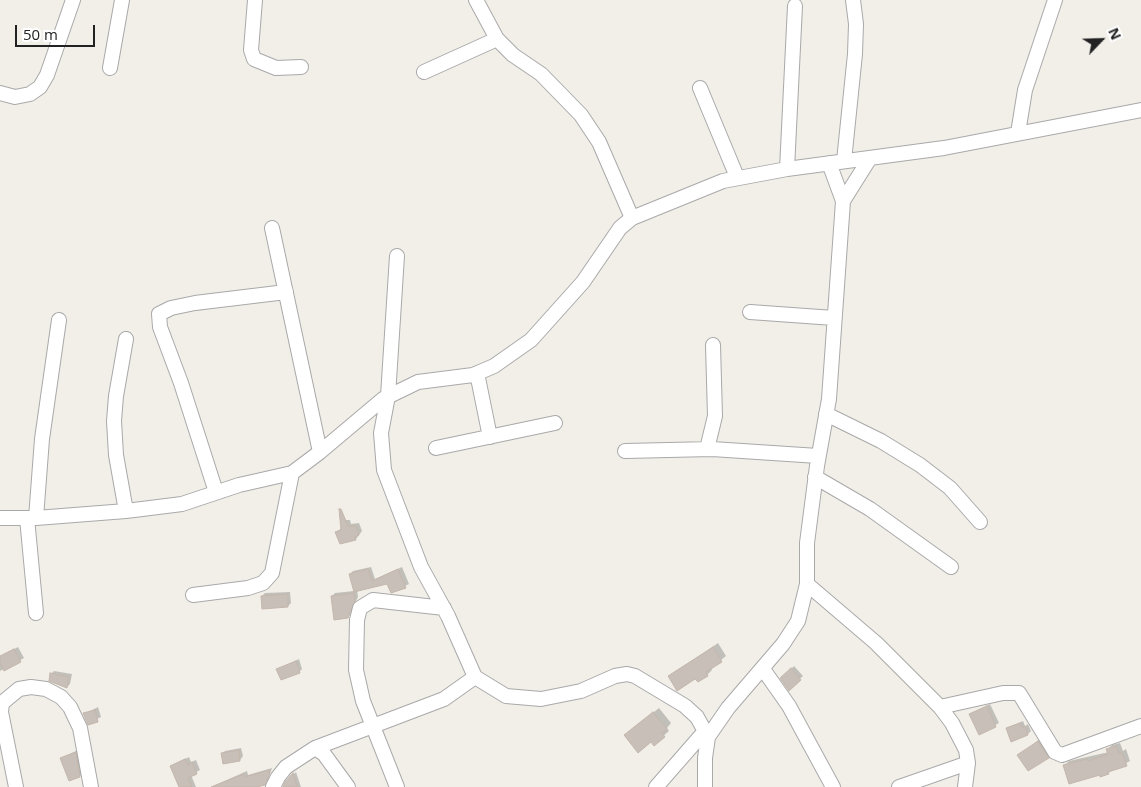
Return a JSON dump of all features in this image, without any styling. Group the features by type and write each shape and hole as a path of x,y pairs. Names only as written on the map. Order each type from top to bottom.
{"street":[{"path":"0,93 15,97 30,94 40,88 47,75 73,0"},
{"path":"110,68 122,0"},
{"path":"254,0 251,50 254,59 276,68 301,67"},
{"path":"476,0 497,39 541,74 581,115 599,142 632,218"},
{"path":"844,162 855,54 856,24 853,0"},
{"path":"1018,133 1024,90 1056,0"},
{"path":"787,169 795,6"},
{"path":"424,72 497,39"},
{"path":"700,88 737,177"},
{"path":"0,518 32,518 126,511 182,504 216,492 292,473 388,396 418,382 477,374 494,366 531,340 583,282 620,228 632,218 737,177 944,148 1141,110"},
{"path":"844,200 870,158"},
{"path":"656,787 763,669 784,644 798,621 807,584 807,543 818,456 826,414 844,200 829,163"},
{"path":"272,228 320,452"},
{"path":"397,256 388,396 382,433 384,470 421,567 444,608 474,677 506,696 541,699 581,691 615,676 627,674 635,676 685,706 697,717 706,734 705,787"},
{"path":"216,492 181,383 160,327 158,314 170,308 195,303 286,292"},
{"path":"750,312 834,318"},
{"path":"36,612 32,518 59,320"},
{"path":"126,339 116,396 114,421 116,455 126,511"},
{"path":"707,449 715,416 713,346"},
{"path":"477,374 490,437"},
{"path":"826,414 881,441 920,464 950,488 980,522"},
{"path":"436,448 555,423"},
{"path":"625,451 707,449 818,456"},
{"path":"193,595 248,588 263,583 272,573 292,473"},
{"path":"815,477 870,509 951,567"},
{"path":"807,584 876,643 940,707 960,736 966,750 968,763 965,787"},
{"path":"397,787 363,701 356,670 356,620 360,608 373,600 444,608"},
{"path":"763,669 788,706 833,787"},
{"path":"273,787 286,767 315,748 444,699 474,677"},
{"path":"16,787 1,712 2,702 19,689 31,687 46,689 61,696 70,707 80,728 91,787"},
{"path":"940,707 1003,693 1019,693 1056,752 1062,755 1141,726"},
{"path":"315,748 324,754 348,787"},
{"path":"899,787 968,763"}],"building":[{"path":"339,509 341,509 348,526 356,526 359,535 355,537 356,540 340,544 335,532 341,530"},
{"path":"368,569 372,581 398,569 406,588 391,593 387,584 354,592 349,574"},
{"path":"354,593 355,601 348,618 334,620 331,596"},
{"path":"288,594 288,607 262,609 261,596"},
{"path":"713,647 722,662 706,672 708,676 698,682 695,679 677,691 668,676"},
{"path":"14,649 21,662 4,671 0,663 0,656"},
{"path":"296,661 300,673 281,680 276,669"},
{"path":"791,668 801,680 789,691 780,678"},
{"path":"50,673 69,677 67,688 49,681"},
{"path":"987,706 996,727 979,735 969,714"},
{"path":"95,710 98,722 88,725 83,713"},
{"path":"653,712 667,729 662,733 665,737 654,746 651,742 638,753 624,735"},
{"path":"1020,723 1022,728 1025,726 1028,735 1011,742 1006,728"},
{"path":"1038,741 1049,758 1028,771 1017,755"},
{"path":"1116,746 1119,754 1122,752 1127,766 1108,772 1109,774 1100,777 1100,775 1069,784 1063,765 1087,759 1088,761 1108,754 1106,749"},
{"path":"239,750 240,761 223,764 221,753"},
{"path":"76,752 80,777 69,781 60,758"},
{"path":"185,759 188,765 192,762 197,774 188,778 192,787 179,787 170,766"},
{"path":"269,770 270,773 265,785 257,787 211,787 244,774 245,777"},
{"path":"293,773 297,787 283,787 285,782"}]}
